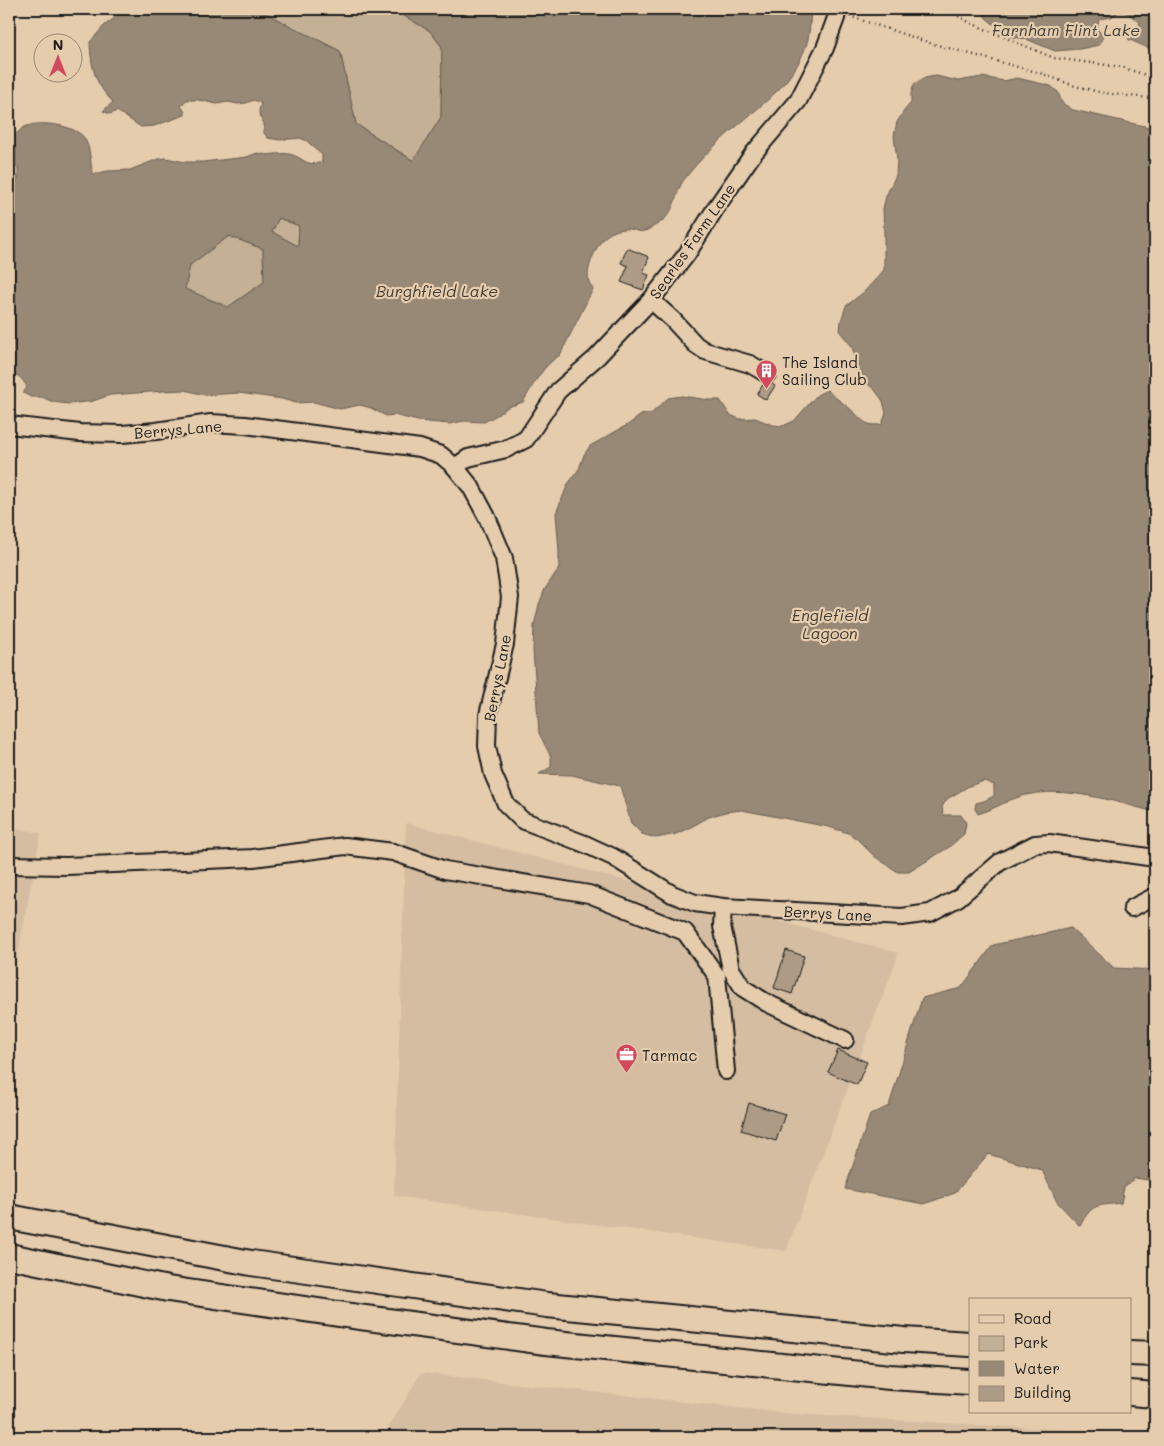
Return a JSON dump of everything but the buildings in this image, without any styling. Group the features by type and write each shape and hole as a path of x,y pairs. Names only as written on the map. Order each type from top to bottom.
{"highway":[{"path":"9,1217 251,1263 547,1305 904,1340 969,1344"},
{"path":"9,1256 168,1289 536,1341 890,1377 969,1382"},
{"path":"1132,1353 1155,1354"},
{"path":"1132,1393 1155,1394"}],"street":[{"name":"Searles Farm Lane","path":"455,467 468,458 506,449 526,439 558,391 597,357 651,300 687,254 753,154 798,101 825,48 837,14"},
{"path":"651,300 696,345 712,353 750,364 767,374"},
{"name":"Berrys Lane","path":"9,425 80,433 122,434 210,423 245,425 420,448 442,455 455,467 471,487 487,517 504,558 510,596 505,644 488,715 487,746 493,774 506,804 522,820 613,857 672,894 695,903 723,907 902,917 930,913 958,898 1000,862 1035,844 1049,842 1155,858"},
{"path":"9,865 66,866 253,858 345,846 393,852 445,870 589,894 685,932 717,976 726,1071"},
{"path":"1132,908 1155,896"},
{"path":"723,907 722,926 731,968 743,988 767,1003 845,1040"}],"path":[{"path":"945,9 972,24 1054,58 1121,66 1155,78"},
{"path":"837,14 846,15 930,43 1040,73 1075,86 1103,93 1149,98 1155,94"}],"shaded area":[{"name":"Tarmac","path":"406,823 899,953 786,1251 394,1196"},
{"path":"9,827 41,833 9,1000"},
{"path":"421,1373 793,1414 1155,1435 1155,1437 383,1437"}],"green space":[{"path":"257,9 392,9 430,31 442,47 441,117 414,161 356,124 340,51"},
{"path":"278,218 299,226 298,246 272,232"},
{"path":"229,236 263,249 264,282 228,307 185,289 190,265"}],"water":[{"name":"Burghfield Lake","path":"126,9 257,9 340,51 356,124 413,161 441,117 442,47 430,31 392,9 811,9 807,42 794,71 768,100 704,156 682,182 673,206 666,217 661,222 640,232 631,229 621,229 604,237 596,249 588,272 589,282 593,289 560,355 543,370 523,402 508,407 484,422 464,421 449,424 418,421 394,415 386,416 371,408 360,405 340,409 314,402 296,403 282,399 239,393 205,395 185,390 163,391 110,395 93,401 69,404 53,402 42,397 31,397 23,393 27,387 18,376 9,371 9,176 18,179 18,167 9,169 9,140 21,129 29,125 47,124 66,127 81,134 88,148 93,174 130,170 158,159 166,158 185,162 203,162 247,157 257,153 266,155 289,154 312,164 322,162 322,155 307,141 300,138 280,140 268,138 264,133 264,123 259,114 261,103 254,100 238,104 228,102 217,104 198,100 186,100 181,106 185,115 154,126 141,127 117,111 110,114 103,111 113,102 102,89 95,75 91,60 90,42 104,26","holes":["279,218 299,226 298,246 272,232","229,236 263,249 264,282 228,307 185,289 190,265"]},
{"name":"Farnham Flint Lake","path":"981,9 1155,9 1155,51 1128,39 1138,30 1140,22 1127,13 1119,12 1111,17 1099,19 1097,29 1104,37 1099,45 1055,51 1026,39 1008,36 986,18"},
{"name":"Englefield Lagoon","path":"936,76 958,81 982,77 1004,81 1017,78 1051,86 1058,92 1062,103 1073,110 1155,128 1155,812 1106,799 1055,792 1021,796 978,814 975,809 976,803 994,796 994,785 984,781 969,786 947,799 942,807 943,815 961,815 966,823 964,834 949,847 909,872 898,872 874,856 848,833 829,827 742,810 725,812 709,817 676,834 656,838 642,834 631,823 620,786 572,775 539,774 551,767 551,757 539,733 533,650 534,626 545,589 559,568 556,513 568,484 579,469 584,455 590,446 641,415 652,413 668,398 682,396 720,400 730,415 740,419 755,418 773,425 783,426 794,421 817,395 827,390 867,423 871,425 882,424 886,413 883,401 868,384 860,370 851,345 840,332 841,321 846,306 864,292 884,270 883,209 886,196 896,175 897,160 894,136 897,122 911,103 914,84 924,78"},
{"path":"1071,928 1114,968 1155,970 1155,1181 1135,1178 1124,1187 1121,1203 1092,1209 1080,1226 1057,1202 1042,1170 988,1154 955,1193 924,1204 845,1189 870,1115 889,1106 922,998 961,988 993,945"}],"place":[{"name":"The Island Sailing Club","path":"766,390"},
{"name":"Tarmac","path":"626,1074"}]}
